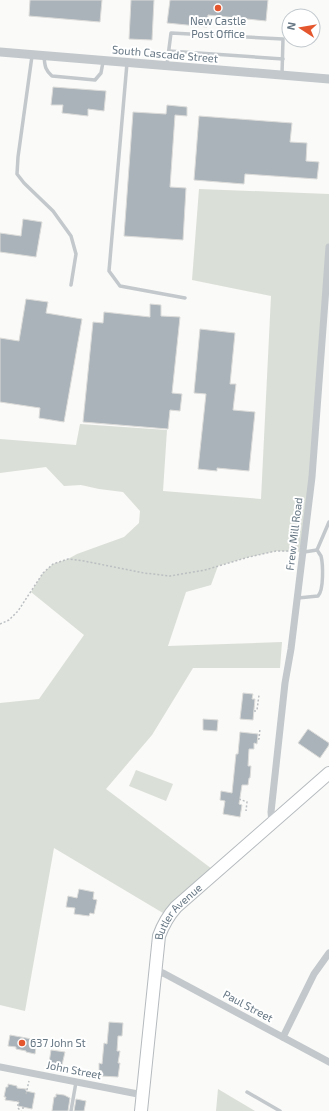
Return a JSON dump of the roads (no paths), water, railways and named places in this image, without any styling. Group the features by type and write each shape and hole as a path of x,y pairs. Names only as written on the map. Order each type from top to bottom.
{"main road":[{"name":"Butler Avenue","path":"141,1111 159,936 162,926 176,907 329,772"}],"street":[{"name":"South Cascade Street","path":"0,52 329,79"},
{"name":"Frew Mill Road","path":"272,823 271,812 285,683 298,598 312,477 329,247"},
{"path":"283,1037 314,974 329,953"},
{"name":"Paul Street","path":"156,970 329,1062"},
{"name":"John Street","path":"0,1067 143,1095"}],"lane":[{"path":"167,66 171,33 283,39 282,76"},
{"path":"169,51 283,59"},
{"path":"32,55 17,174 24,183 53,211 71,236 76,254 71,285"},
{"path":"44,56 47,72 52,76 95,80 102,73 103,61"},
{"path":"127,63 109,271 120,286 185,298"},
{"path":"298,598 318,596 320,594 323,583 320,556 317,550 329,522"},
{"path":"304,552 317,550"},
{"path":"71,1111 76,1082"},
{"path":"247,1092 280,1111"}],"place":[{"name":"New Castle Post Office","path":"218,8"},
{"name":"637 John St","path":"22,1043"}]}
